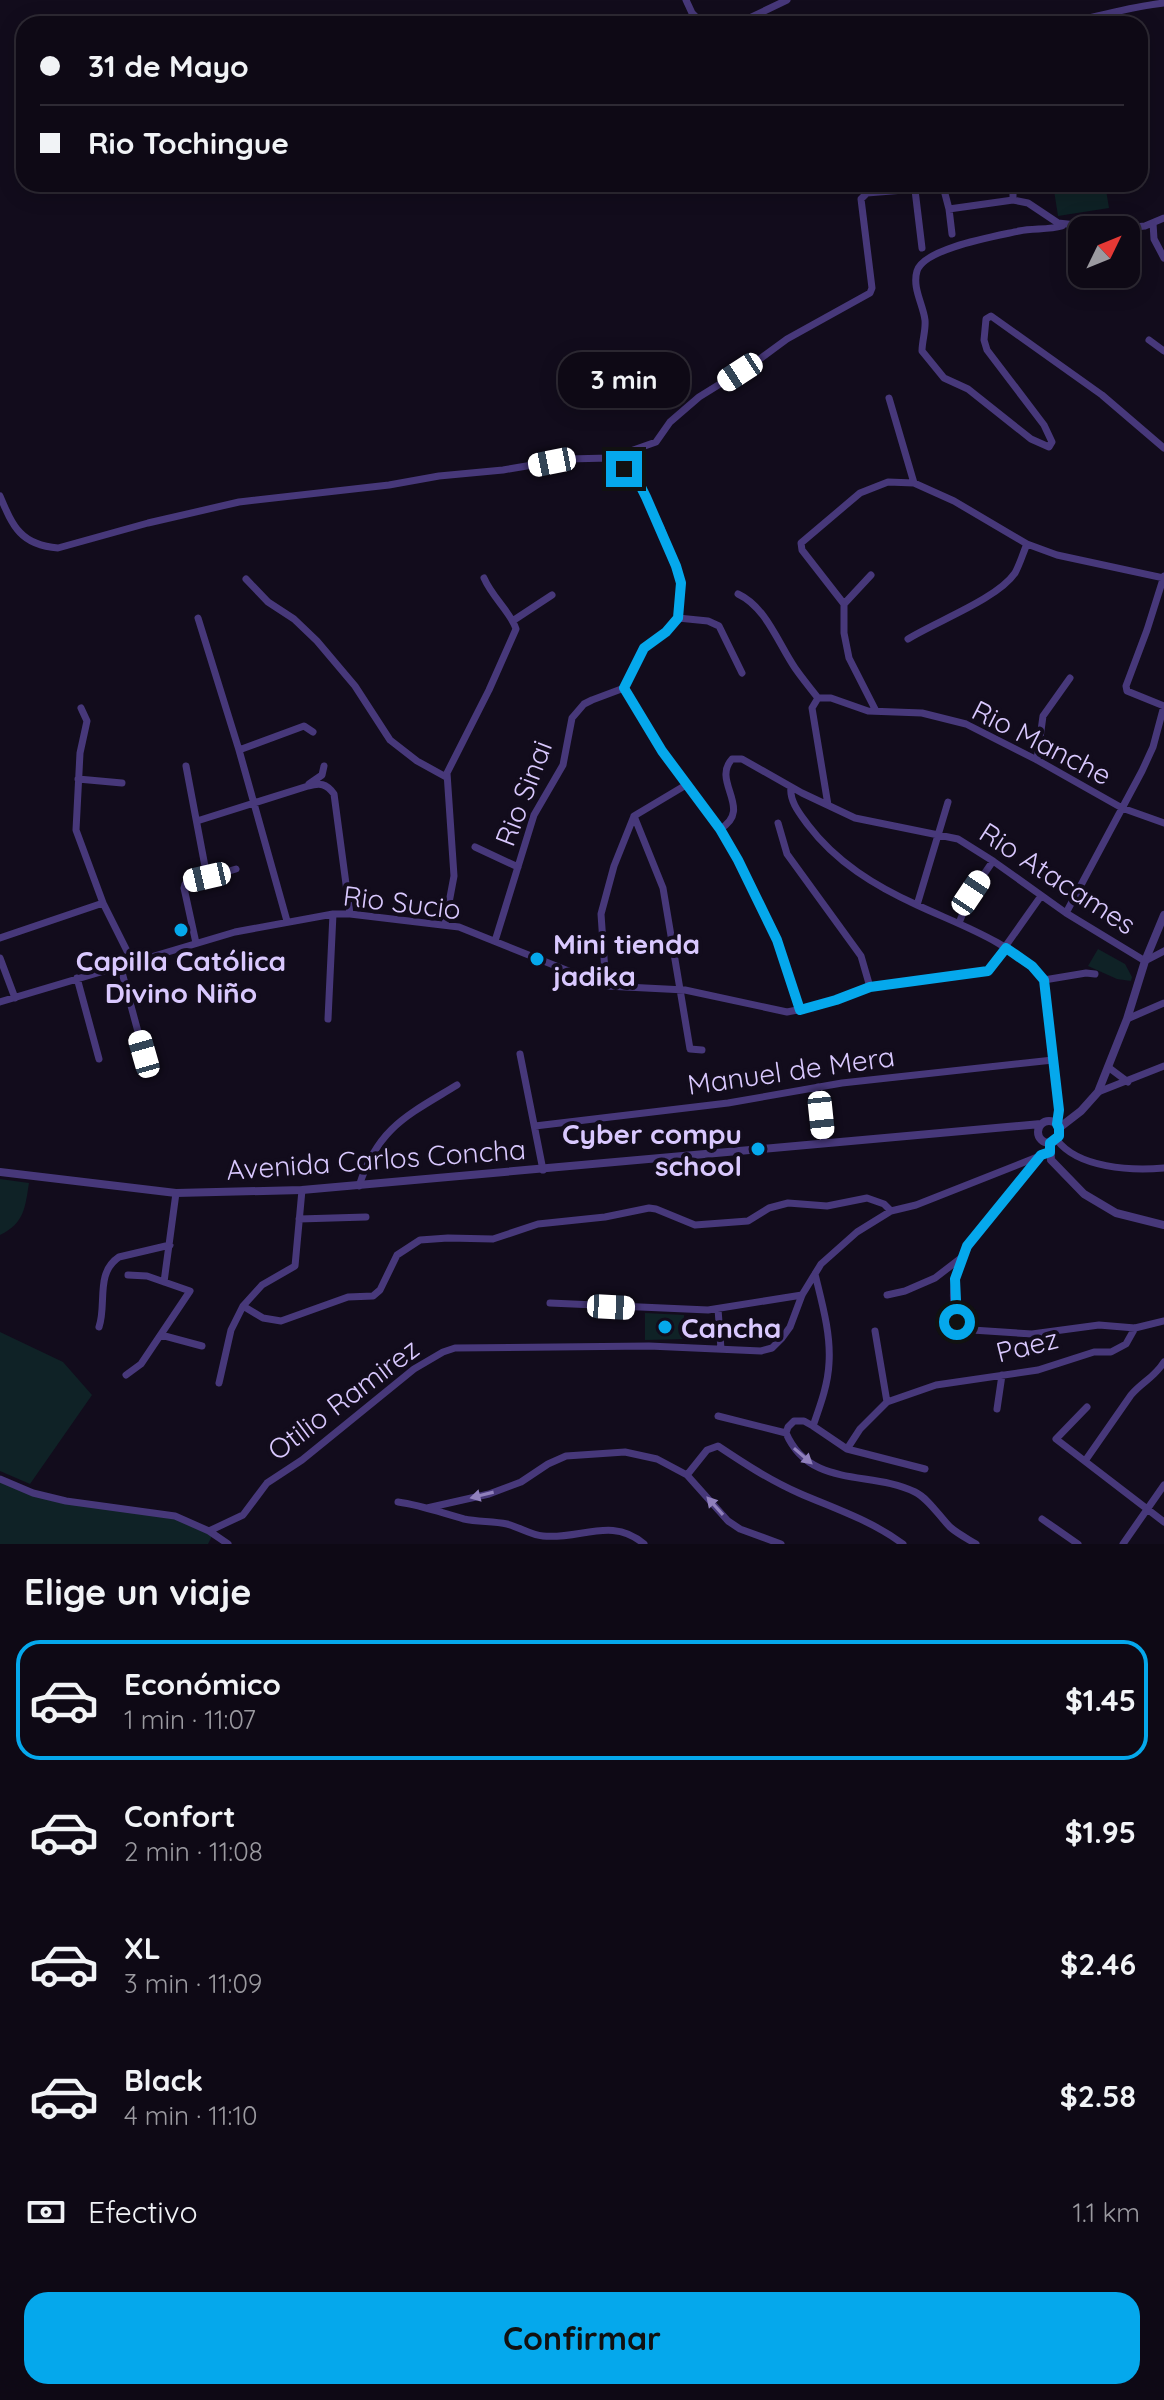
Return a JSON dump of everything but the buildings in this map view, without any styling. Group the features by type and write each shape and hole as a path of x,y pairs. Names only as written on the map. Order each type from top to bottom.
{"street":[{"path":"754,16 787,0"},
{"path":"1100,16 1141,5 1164,3"},
{"path":"0,496 19,534 44,547 58,548 239,502 389,485 568,459 609,458 656,442 670,422 699,397 787,339 866,297 872,288 861,199 867,193 883,192"},
{"path":"915,192 922,248"},
{"path":"943,192 949,209 952,234"},
{"path":"1013,192 1013,200"},
{"path":"949,209 1013,200 1028,203 1055,222 1068,224"},
{"path":"1140,227 1164,218"},
{"path":"1153,223 1154,239 1164,258"},
{"path":"1068,224 983,239 934,255 922,263 917,270 917,297 925,321 922,351 944,378 968,389 1037,443 1049,447 1052,442 1044,425 987,350 984,325 991,316 1102,395 1164,448"},
{"path":"1149,340 1164,351"},
{"path":"889,398 914,483"},
{"path":"609,458 640,485 661,528 681,583 678,618 666,632 644,648 624,688 662,751 720,829 751,883 777,940 800,1010"},
{"path":"876,711 849,658 844,633 844,604 802,550 801,543 860,493 888,482 914,483 954,501 1027,544 1057,555 1164,577 1126,686 1132,695 1164,706 1153,747 1066,913"},
{"path":"908,639 1001,586 1015,572 1027,544"},
{"path":"844,604 871,575"},
{"path":"445,924 454,876 446,777 516,629 514,620 494,597 484,578"},
{"path":"246,579 268,602 294,619 317,641 355,686 390,740 417,761 446,777"},
{"path":"738,594 754,604 818,698 812,708 828,805"},
{"path":"514,620 552,595"},
{"path":"198,618 287,921"},
{"path":"678,618 708,621 719,626 742,673"},
{"path":"1037,760 1043,716 1070,678"},
{"name":"Rio Sinai","path":"495,941 534,815 563,765 572,718 584,704 624,688"},
{"name":"Rio Manche","path":"818,698 831,698 859,710 922,713 966,724 1122,808 1164,823"},
{"path":"81,708 87,721 80,753 76,830 103,903 132,961"},
{"path":"239,750 304,726 313,732"},
{"name":"Rio Atacames","path":"720,829 731,822 734,806 725,772 732,759 747,760 791,787 855,818 958,839 1066,913 1145,961 1164,951"},
{"path":"186,766 207,877"},
{"path":"308,786 322,775 324,766"},
{"path":"78,779 122,783"},
{"path":"197,821 308,786 322,784 329,787 334,794 350,914"},
{"path":"606,986 603,902 614,866 634,816 686,785"},
{"path":"791,787 792,800 803,819 843,863 917,905 1006,948 1032,966 1044,980 1060,1132 967,1246 961,1258 954,1292 960,1327 1032,1334 1099,1325 1135,1328 1164,1321"},
{"path":"917,905 948,802"},
{"path":"634,816 663,888 687,1020 688,1045 690,1049 702,1050"},
{"path":"778,823 787,854 861,956 870,987"},
{"path":"475,847 518,867"},
{"path":"959,923 971,893 993,861"},
{"path":"196,943 184,888 188,882 236,869"},
{"name":"Rio Sucio","path":"0,1002 235,932 287,921 350,914 459,927 606,986 681,990 787,1012 836,1000 870,987 988,971 1041,896"},
{"path":"0,938 103,903"},
{"path":"328,1019 333,914"},
{"path":"1058,1126 1081,1111 1098,1092 1164,915"},
{"path":"0,958 15,998"},
{"path":"120,965 144,1054"},
{"path":"1044,980 1095,974"},
{"path":"77,978 99,1059"},
{"path":"1127,1019 1164,1003"},
{"path":"520,1054 543,1170"},
{"name":"Manuel de Mera","path":"535,1126 728,1103 818,1087 1053,1060"},
{"path":"1098,1092 1164,1066"},
{"path":"1108,1067 1128,1082"},
{"path":"359,1186 364,1169 386,1133 398,1121 457,1085"},
{"path":"818,1087 824,1142"},
{"path":"1058,1126 1051,1121 1041,1124 1038,1130 1039,1137 1050,1148 1091,1163 1164,1168"},
{"name":"Avenida Carlos Concha","path":"0,1172 176,1193 302,1190 1041,1124"},
{"path":"1050,1148 1054,1164 1084,1194 1116,1213 1164,1225"},
{"name":"Otilio Ramirez","path":"209,1531 243,1515 267,1483 302,1460 414,1369 455,1348 649,1346 761,1351 772,1348 790,1327 802,1295 815,1274 829,1255 857,1232 891,1211 916,1205 1050,1148"},
{"path":"219,1383 231,1330 243,1306 262,1285 295,1266 302,1190"},
{"path":"164,1282 176,1193"},
{"path":"243,1306 263,1318 281,1321 348,1297 373,1296 380,1290 397,1255 420,1240 493,1239 538,1224 605,1217 649,1208 695,1225 748,1221 769,1208 788,1203 827,1206 867,1198 884,1204 891,1211"},
{"path":"299,1219 366,1217"},
{"path":"99,1327 104,1280 113,1261 170,1245"},
{"path":"887,1295 935,1278 961,1258"},
{"path":"813,1426 824,1395 829,1364 828,1332 815,1274"},
{"path":"126,1375 141,1364 190,1291 147,1276 128,1275"},
{"path":"550,1303 675,1310 718,1309 802,1295"},
{"path":"718,1309 721,1349"},
{"name":"Paez","path":"847,1449 860,1429 887,1402 936,1385 1038,1370 1094,1352 1111,1352 1126,1344 1135,1328"},
{"path":"875,1331 887,1402"},
{"path":"161,1335 202,1346"},
{"path":"1085,1461 1138,1386 1152,1378 1164,1362"},
{"path":"997,1409 1002,1375"},
{"path":"1087,1407 1056,1439 1164,1522"},
{"path":"718,1416 786,1433"},
{"path":"925,1469 847,1449 804,1421 794,1421 786,1433 803,1459 831,1474 874,1480 921,1495 954,1530 976,1544"},
{"path":"687,1475 707,1450 718,1446 752,1469 872,1524 903,1544"},
{"path":"427,1508 489,1494 521,1482 566,1456 625,1452 657,1459 687,1475 728,1521 740,1529 781,1544"},
{"path":"0,1479 33,1493 66,1501 164,1513 209,1531 228,1544"},
{"path":"1123,1544 1164,1485"},
{"path":"398,1502 468,1520 520,1527 544,1537 602,1530 626,1531 644,1544"},
{"path":"1042,1519 1078,1544"}],"green space":[{"path":"1054,192 1106,192 1109,208 1058,216"},
{"path":"1098,949 1125,964 1131,981 1117,979 1088,966"},
{"path":"0,1179 29,1183 25,1207 19,1220 0,1235"},
{"name":"Cancha","path":"645,1313 684,1315 684,1339 645,1340"},
{"path":"0,1332 63,1362 92,1395 30,1484 0,1471"},
{"path":"0,1478 34,1493 168,1514 214,1532 208,1544 0,1544"}],"place":[{"name":"Capilla Católica Divino Niño","path":"181,930"},
{"name":"Mini tienda jadika","path":"537,959"},
{"name":"Cyber compu school","path":"758,1149"},
{"name":"Cancha","path":"665,1327"}],"route":[{"path":"624,469 640,485 646,497 681,583 678,618 666,632 644,648 624,688 662,751 720,829 751,883 777,940 800,1010 870,987 988,971 1006,948 1032,966 1044,980 1059,1110 1059,1136 1050,1143 1050,1152 1041,1155 967,1246 955,1279 957,1322"}]}
